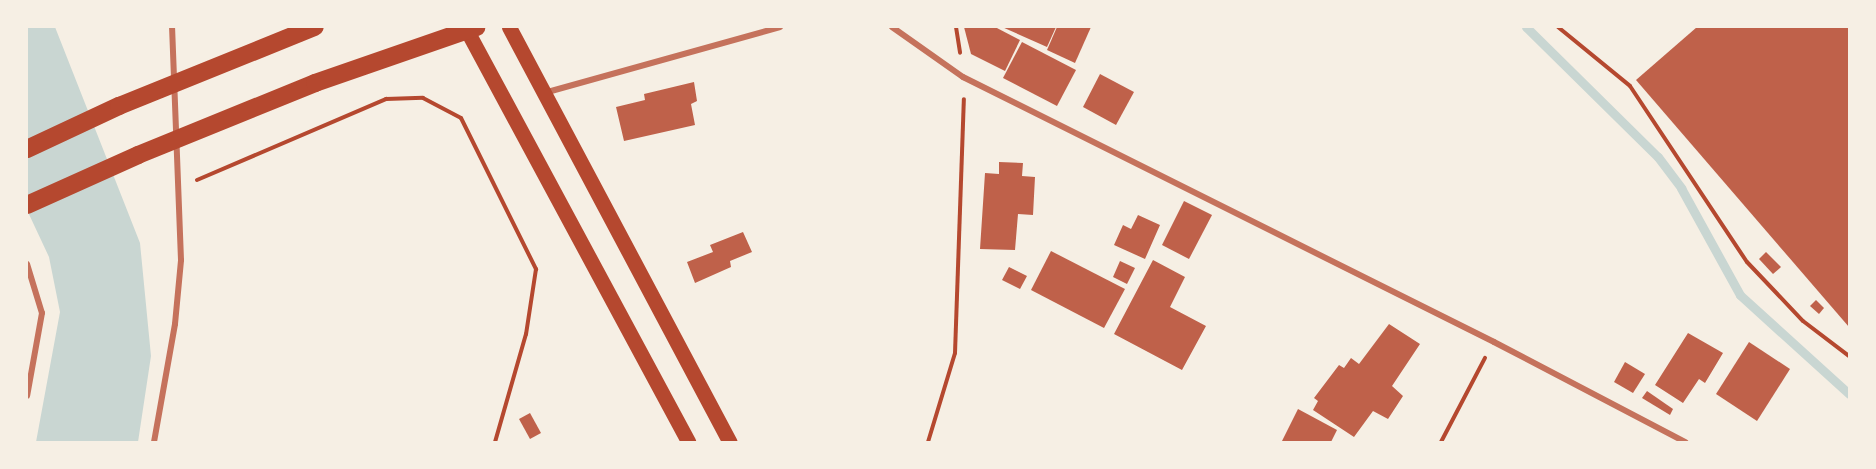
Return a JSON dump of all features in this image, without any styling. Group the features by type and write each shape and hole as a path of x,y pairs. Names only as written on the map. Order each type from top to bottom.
{"highway":[{"path":"27,149 119,105 315,27"},
{"path":"27,205 138,155 315,83 477,27"}],"main road":[{"path":"465,27 688,442"},
{"path":"509,27 542,93 730,442"}],"street":[{"path":"154,442 175,324 181,260 180,187 172,27"},
{"path":"542,93 780,27"},
{"path":"892,27 963,77 1494,342 1685,442"},
{"path":"27,264 42,313 27,396"}],"path":[{"path":"1558,27 1630,86 1747,262 1803,321 1849,356"},
{"path":"928,442 955,353 966,135 963,77"},
{"path":"180,187 386,99 423,98 461,118 536,269 526,334 495,442"},
{"path":"1441,442 1494,342"}],"shaded area":[{"path":"27,27 55,27 140,243 151,356 138,442 36,442 60,312 49,257 27,210"}],"building":[{"path":"964,27 995,27 1020,40 1005,71 971,54"},
{"path":"1002,27 1056,27 1047,47"},
{"path":"1057,27 1091,27 1075,63 1047,50"},
{"path":"1697,27 1849,27 1849,327 1636,80"},
{"path":"1022,42 1076,70 1057,106 1003,78"},
{"path":"1100,74 1134,92 1116,125 1083,107"},
{"path":"694,82 697,101 691,104 695,125 624,141 616,107 645,100 644,94"},
{"path":"999,162 1023,163 1022,176 1035,177 1033,215 1018,214 1015,250 980,249 985,173 999,174"},
{"path":"1184,201 1212,215 1189,259 1162,245"},
{"path":"1138,215 1160,225 1145,259 1114,245 1123,225 1131,229"},
{"path":"743,232 752,252 730,261 731,267 695,283 687,262 713,252 710,245"},
{"path":"1051,251 1125,289 1104,328 1031,290"},
{"path":"1766,252 1781,267 1773,274 1759,259"},
{"path":"1153,260 1185,277 1170,307 1206,326 1182,370 1114,334"},
{"path":"1120,261 1135,268 1127,284 1113,277"},
{"path":"1009,267 1027,276 1020,289 1002,280"},
{"path":"1816,300 1824,308 1819,314 1810,306"},
{"path":"1389,324 1420,344 1392,386 1403,396 1388,419 1373,411 1354,437 1313,410 1318,401 1314,398 1339,365 1344,368 1351,358 1359,364"},
{"path":"1688,333 1723,353 1705,383 1699,379 1683,403 1655,385"},
{"path":"1749,342 1790,369 1757,421 1716,394"},
{"path":"1625,362 1645,374 1633,393 1614,382"},
{"path":"1647,391 1673,409 1670,415 1642,398"},
{"path":"1298,409 1337,430 1331,442 1282,441"},
{"path":"530,413 541,433 530,439 519,419"}],"waterway":[{"path":"1526,27 1658,157 1681,188 1740,295 1849,394"}]}
